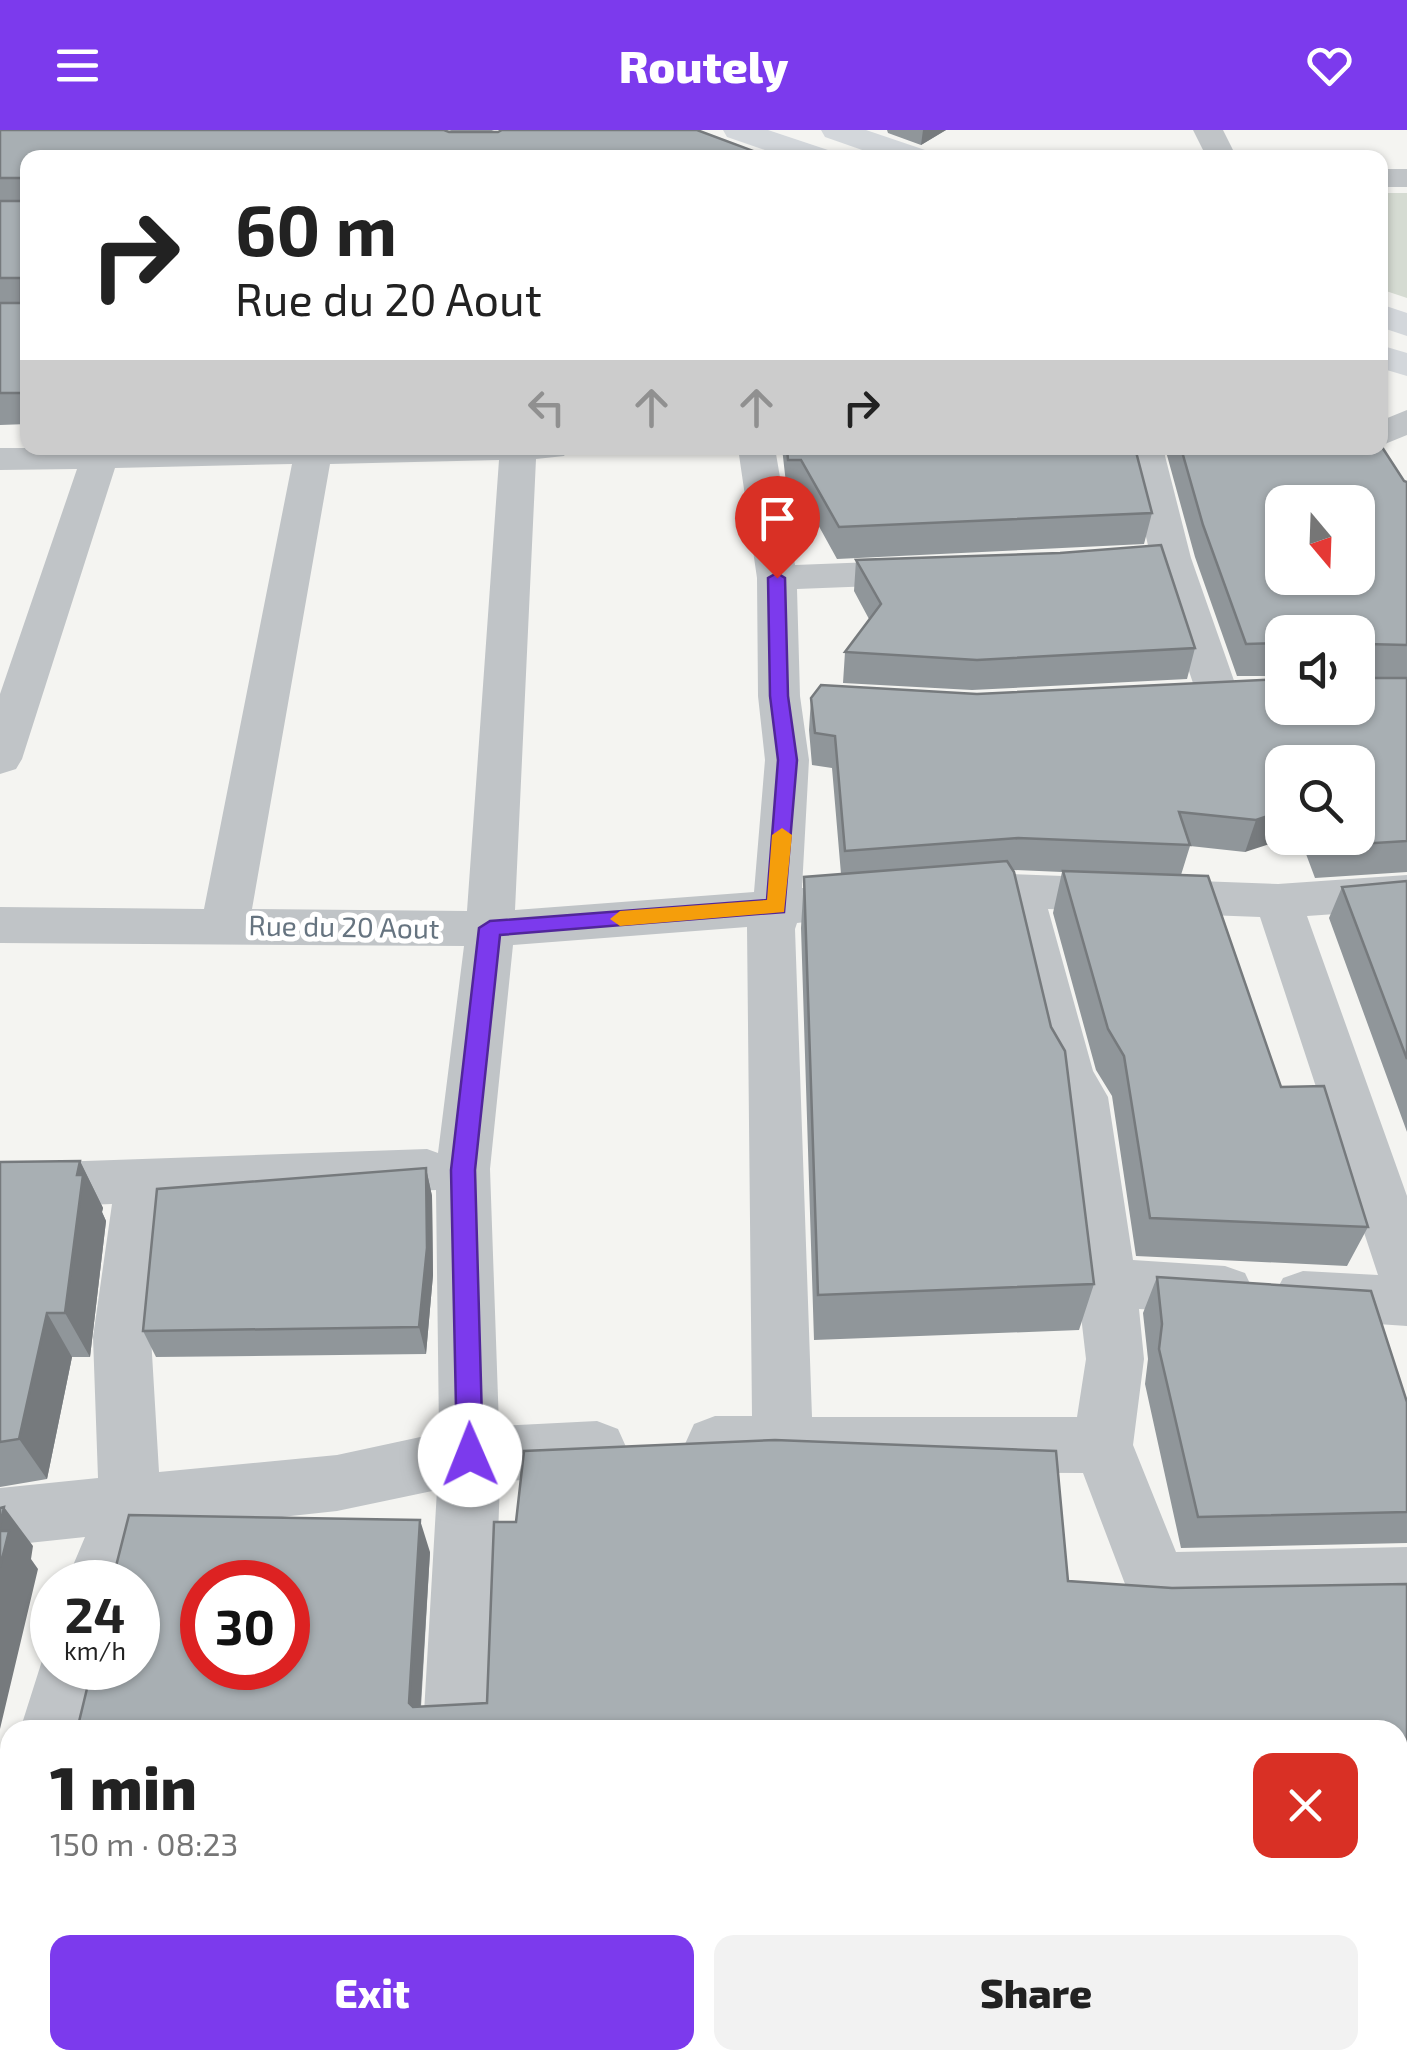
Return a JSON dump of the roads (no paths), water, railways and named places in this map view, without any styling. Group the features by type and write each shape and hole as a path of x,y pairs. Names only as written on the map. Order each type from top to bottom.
{"main road":[{"path":"738,130 797,150"},
{"path":"836,130 894,150"}],"street":[{"path":"0,460 153,455"},
{"path":"225,924 311,455"},
{"path":"457,1720 470,1455 463,1170 535,455"},
{"path":"757,455 798,697 787,760 777,907 771,930 783,1441"},
{"path":"1146,455 1171,558 1216,693"},
{"path":"0,759 100,456"},
{"path":"1130,563 1171,558"},
{"path":"777,578 955,571"},
{"path":"1012,891 1031,921 1068,1076 1082,1098 1115,1359 1103,1445 1156,1583 1407,1578"},
{"name":"Rue du 20 Aout","path":"0,925 490,928 1012,891 1278,901 1407,892"},
{"path":"1278,901 1407,1276"},
{"path":"0,1186 463,1170"},
{"path":"107,1560 130,1504 122,1337 142,1182"},
{"path":"1108,1283 1407,1301"},
{"path":"0,1518 337,1483 470,1455 783,1441 1103,1445"},
{"path":"57,1720 64,1690"}]}
